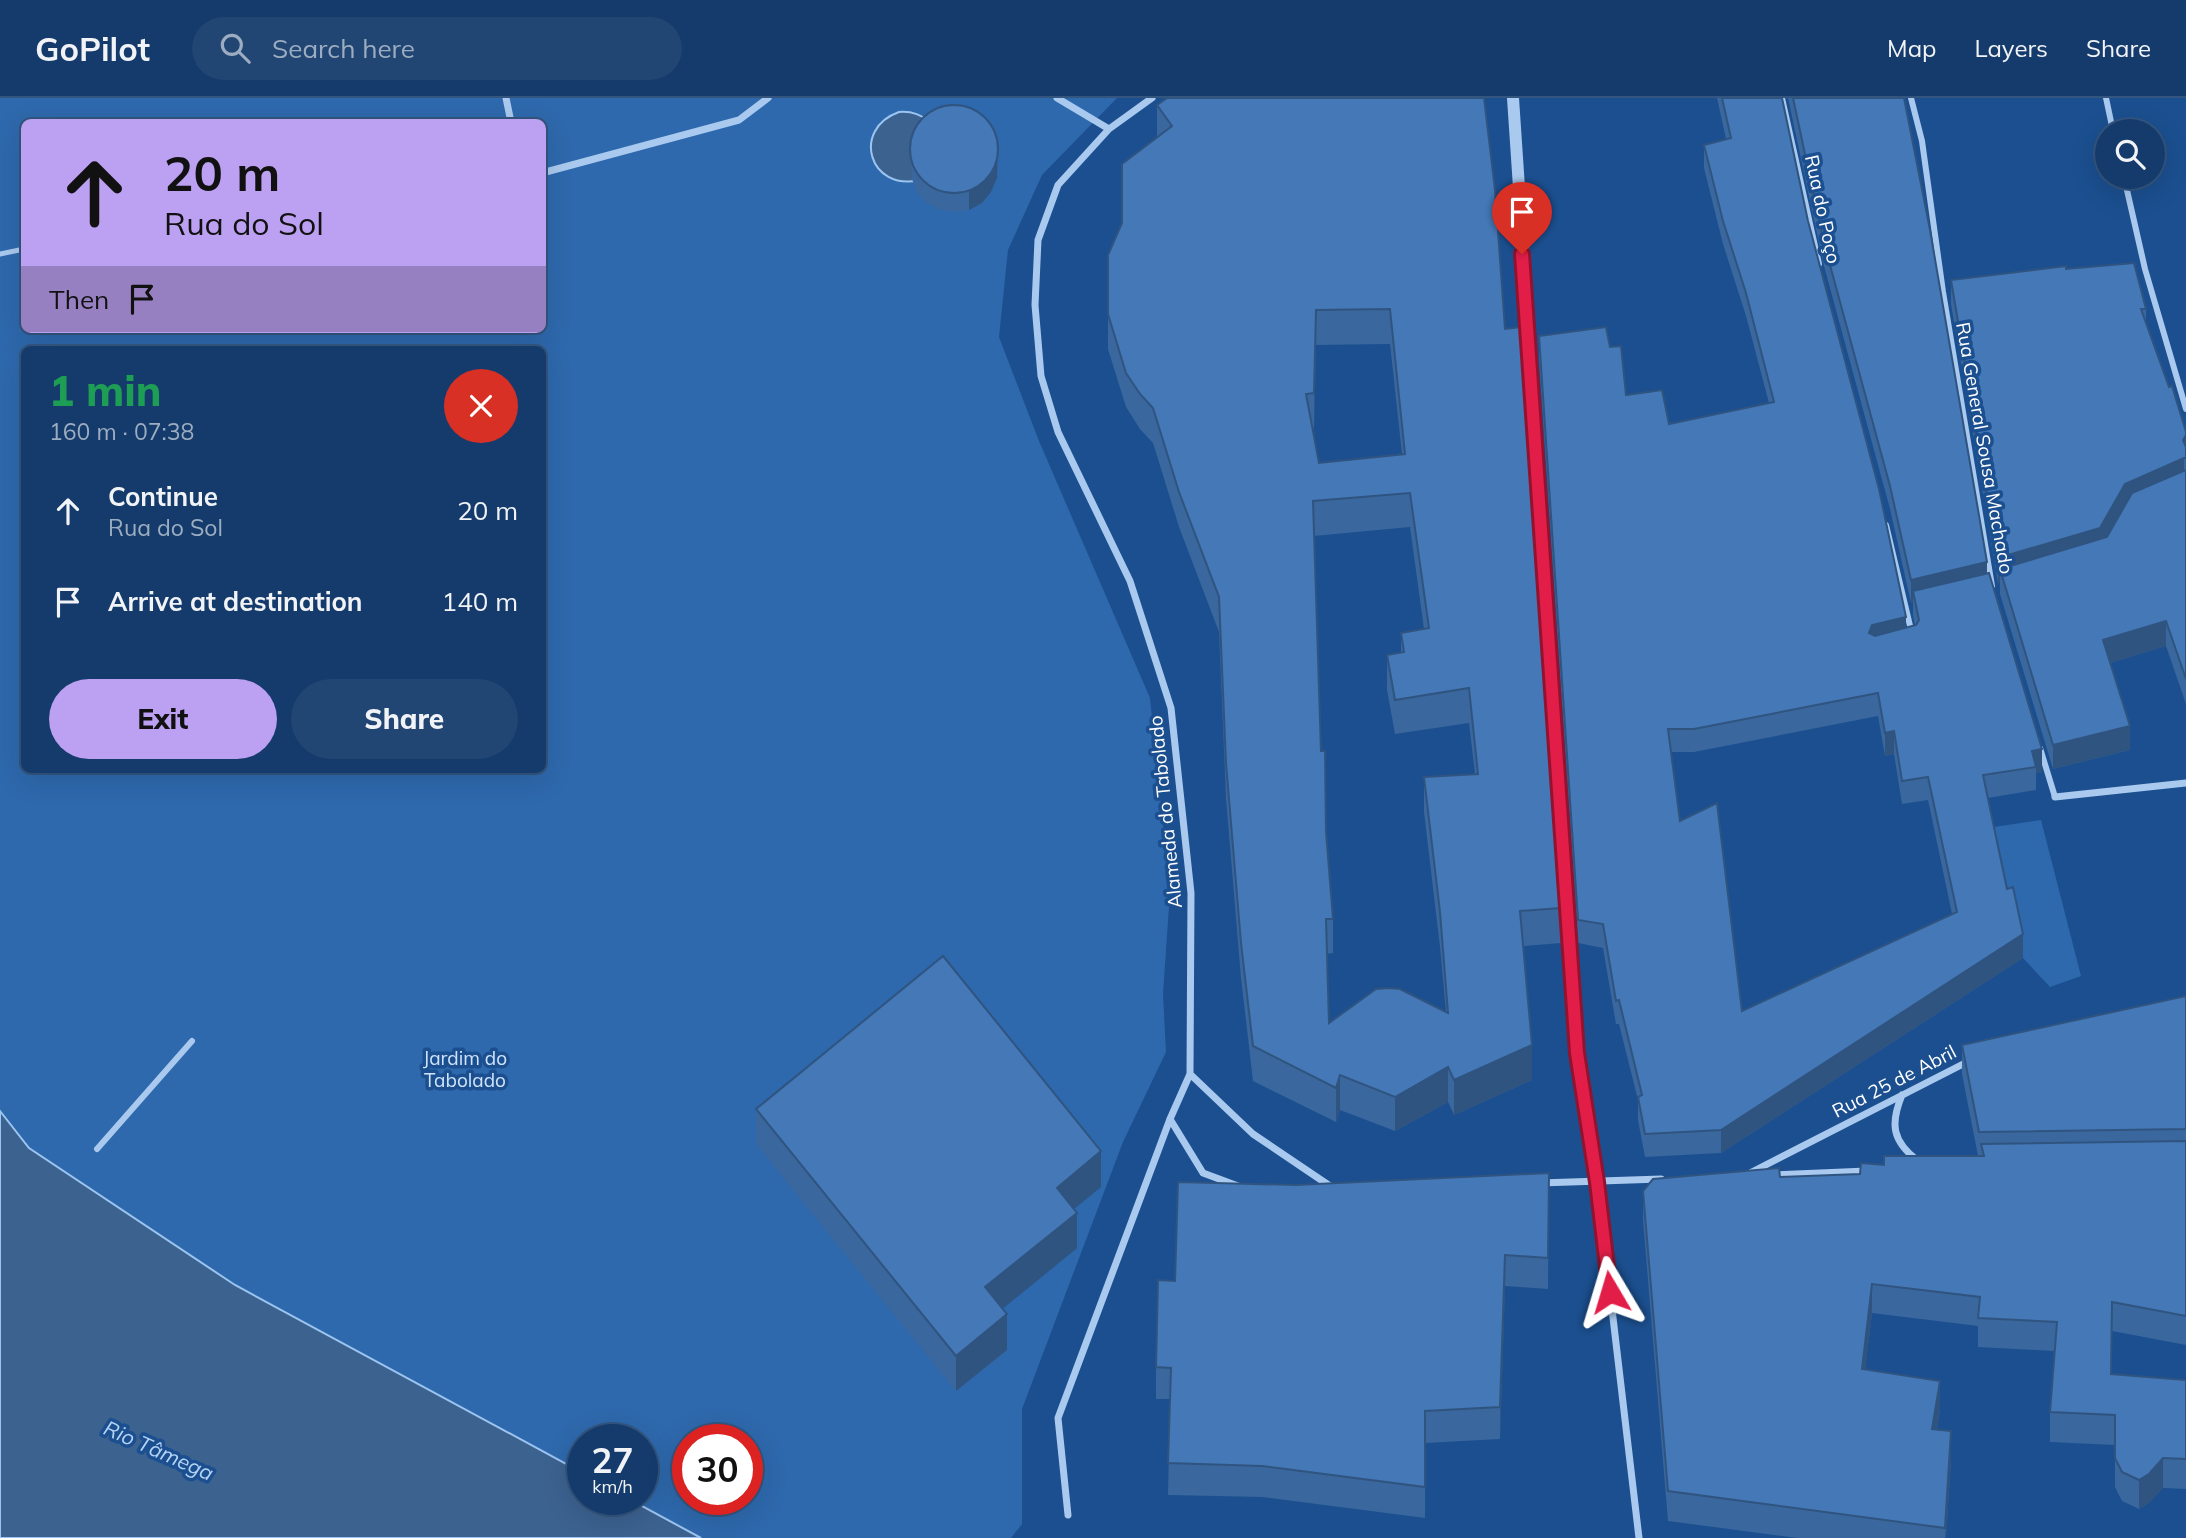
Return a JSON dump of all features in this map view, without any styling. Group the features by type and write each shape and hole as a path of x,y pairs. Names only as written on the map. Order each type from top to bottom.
{"street":[{"path":"506,98 510,119"},
{"path":"546,172 739,120 768,98"},
{"path":"1057,98 1109,129"},
{"name":"Alameda do Tabolado","path":"1068,1515 1058,1418 1170,1119 1191,1074 1191,893 1171,708 1130,581 1058,432 1041,376 1035,305 1038,240 1058,185 1109,129 1152,98"},
{"path":"1513,98 1577,1053 1597,1182 1640,1538"},
{"name":"Rua do Poço","path":"1782,98 1821,274"},
{"name":"Rua General Sousa Machado","path":"1911,98 1922,141 1943,292 1993,590"},
{"path":"2106,98 2110,119"},
{"path":"2127,189 2145,269 2186,409"},
{"path":"2131,270 2145,269"},
{"path":"1943,292 1956,291"},
{"path":"1884,516 1908,610 1913,644"},
{"path":"1980,593 2005,586"},
{"path":"1908,610 1920,607"},
{"path":"2039,746 2055,797 2186,783"},
{"path":"97,1149 192,1041"},
{"name":"Rua 25 de Abril","path":"1876,1170 1744,1176 1981,1054"},
{"path":"1191,1074 1253,1134 1330,1186"},
{"path":"1902,1095 1894,1114 1895,1132 1906,1152 1928,1168 1915,1169"},
{"path":"1170,1119 1203,1172 1245,1189"},
{"path":"1531,1183 1664,1179"},
{"path":"1318,1186 1343,1185"}],"lane":[{"path":"0,254 21,250"}],"green space":[{"name":"Jardim do Tabolado","path":"0,98 1117,98 1042,175 1008,250 999,337 1039,441 1150,698 1170,892 1163,994 1166,1052 1123,1142 1022,1409 1022,1524 1011,1538 701,1538 658,1515 658,1424 567,1424 567,1464 235,1285 29,1148 0,1111","holes":["943,992 1077,1248 985,1323"]},
{"path":"2041,820 2081,976 2050,987 2023,958 1994,827"}],"water":[{"path":"899,112 917,114 932,123 920,180 902,181 888,177 878,168 872,157 871,144 875,131 884,120"},
{"name":"Rio Tâmega","path":"0,1111 29,1148 235,1285 567,1464 567,1515 658,1515 701,1538 0,1538"}],"building":[{"path":"1167,98 1484,98 1495,190 1505,329 1522,327 1561,908 1520,911 1532,1045 1454,1080 1448,1067 1395,1097 1340,1075 1336,1088 1253,1046 1241,943 1226,763 1219,597 1179,492 1153,408 1126,373 1108,314 1108,255 1122,223 1122,164 1172,126 1157,105","holes":["1390,309 1405,454 1319,463 1306,394 1314,393 1316,310","1410,493 1429,628 1401,633 1404,652 1387,655 1395,700 1469,688 1478,774 1424,777 1440,912 1448,1013 1400,989 1376,989 1329,1023 1326,919 1333,919 1326,832 1325,751 1321,751 1313,501"]},
{"path":"1722,98 1782,98 1808,221 1879,489 1906,617 1872,625 1869,633 1875,636 1916,625 1919,620 1913,591 1989,573 2042,749 2032,751 2036,767 1983,775 2007,889 2013,887 2023,934 1721,1130 1645,1134 1638,1097 1642,1095 1619,1000 1616,1001 1603,924 1578,920 1539,336 1606,327 1610,347 1621,346 1626,395 1662,390 1669,424 1774,402 1704,145 1731,138","holes":["1878,693 1885,733 1894,731 1902,781 1928,777 1957,912 1742,1011 1717,803 1680,821 1668,729 1694,729"]},
{"path":"1793,98 1904,98 1930,230 1987,562 1911,580 1890,486 1824,243"},
{"path":"954,105 971,109 985,118 994,132 998,149 994,166 985,180 971,189 954,193 937,189 923,180 914,166 910,149 914,132 923,118 937,109"},
{"path":"2134,263 2146,309 2141,309 2169,387 2172,386 2186,432 2183,440 2186,458 2125,484 2100,528 1998,558 1951,280 2066,266 2066,269"},
{"path":"2186,470 2186,679 2166,621 2103,640 2130,726 2053,745 2000,569 2107,537 2132,493"},
{"path":"943,956 1101,1151 1057,1188 1077,1213 985,1287 1007,1314 956,1356 756,1109"},
{"path":"2186,996 2186,1129 1979,1132 1962,1045"},
{"path":"2186,1141 2186,1316 2112,1302 2111,1374 2186,1380 2186,1459 2163,1458 2149,1474 2139,1480 2122,1472 2115,1458 2115,1415 2050,1412 2057,1322 1978,1318 1980,1297 1872,1284 1862,1369 1940,1381 1932,1429 1951,1431 1945,1528 1668,1491 1643,1191 1653,1179 1779,1168 1780,1177 1860,1174 1861,1163 1884,1165 1884,1156 1984,1156 1981,1144"},
{"path":"1549,1173 1548,1258 1505,1255 1500,1407 1425,1411 1425,1487 1262,1466 1168,1463 1171,1368 1156,1367 1158,1280 1175,1281 1178,1182 1296,1185"}],"route":[{"path":"1522,254 1577,1053 1597,1182 1610,1292"}]}
